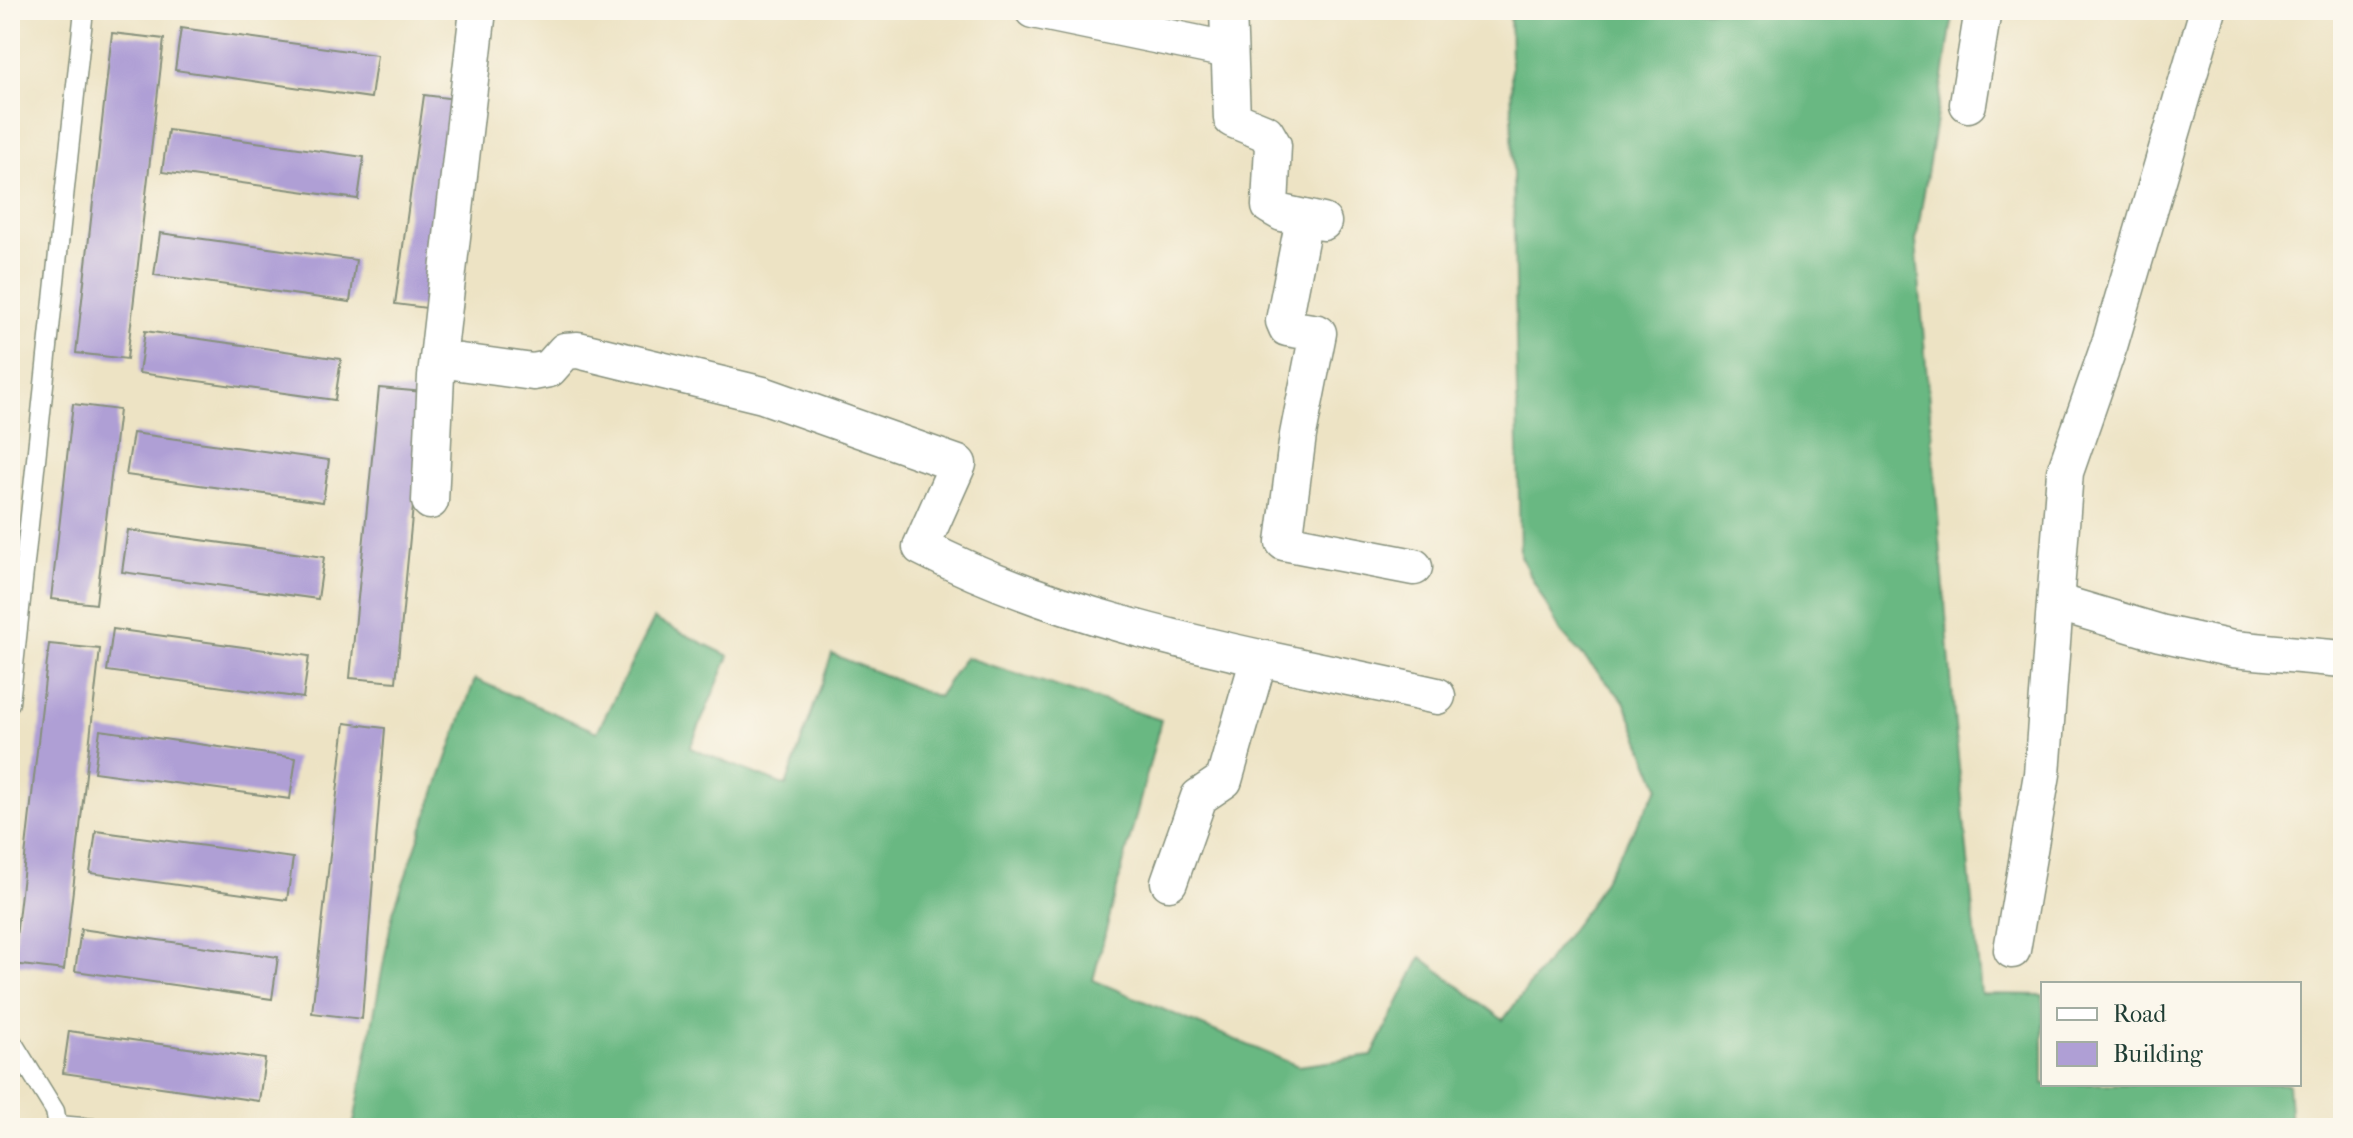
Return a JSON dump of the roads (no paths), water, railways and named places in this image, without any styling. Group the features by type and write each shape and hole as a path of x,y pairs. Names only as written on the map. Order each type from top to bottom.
{"street":[{"path":"430,501 439,359 478,10"},
{"path":"1033,10 1228,50"},
{"path":"1228,10 1232,119 1266,133 1273,145 1270,206 1314,220 1284,321 1287,328 1318,333 1298,435 1284,542 1414,567"},
{"path":"1968,104 1983,10"},
{"path":"2012,950 2042,774 2065,472 2110,343 2208,10"},
{"path":"439,359 533,372 549,369 565,351 578,350 763,395 958,464 921,547 1045,598 1177,640 1437,696"},
{"path":"2056,602 2160,633 2233,649 2343,659"},
{"path":"1169,882 1199,797 1224,780 1259,658"}],"lane":[{"path":"10,703 84,10"},
{"path":"10,1038 55,1111 58,1126 94,1128"}]}
